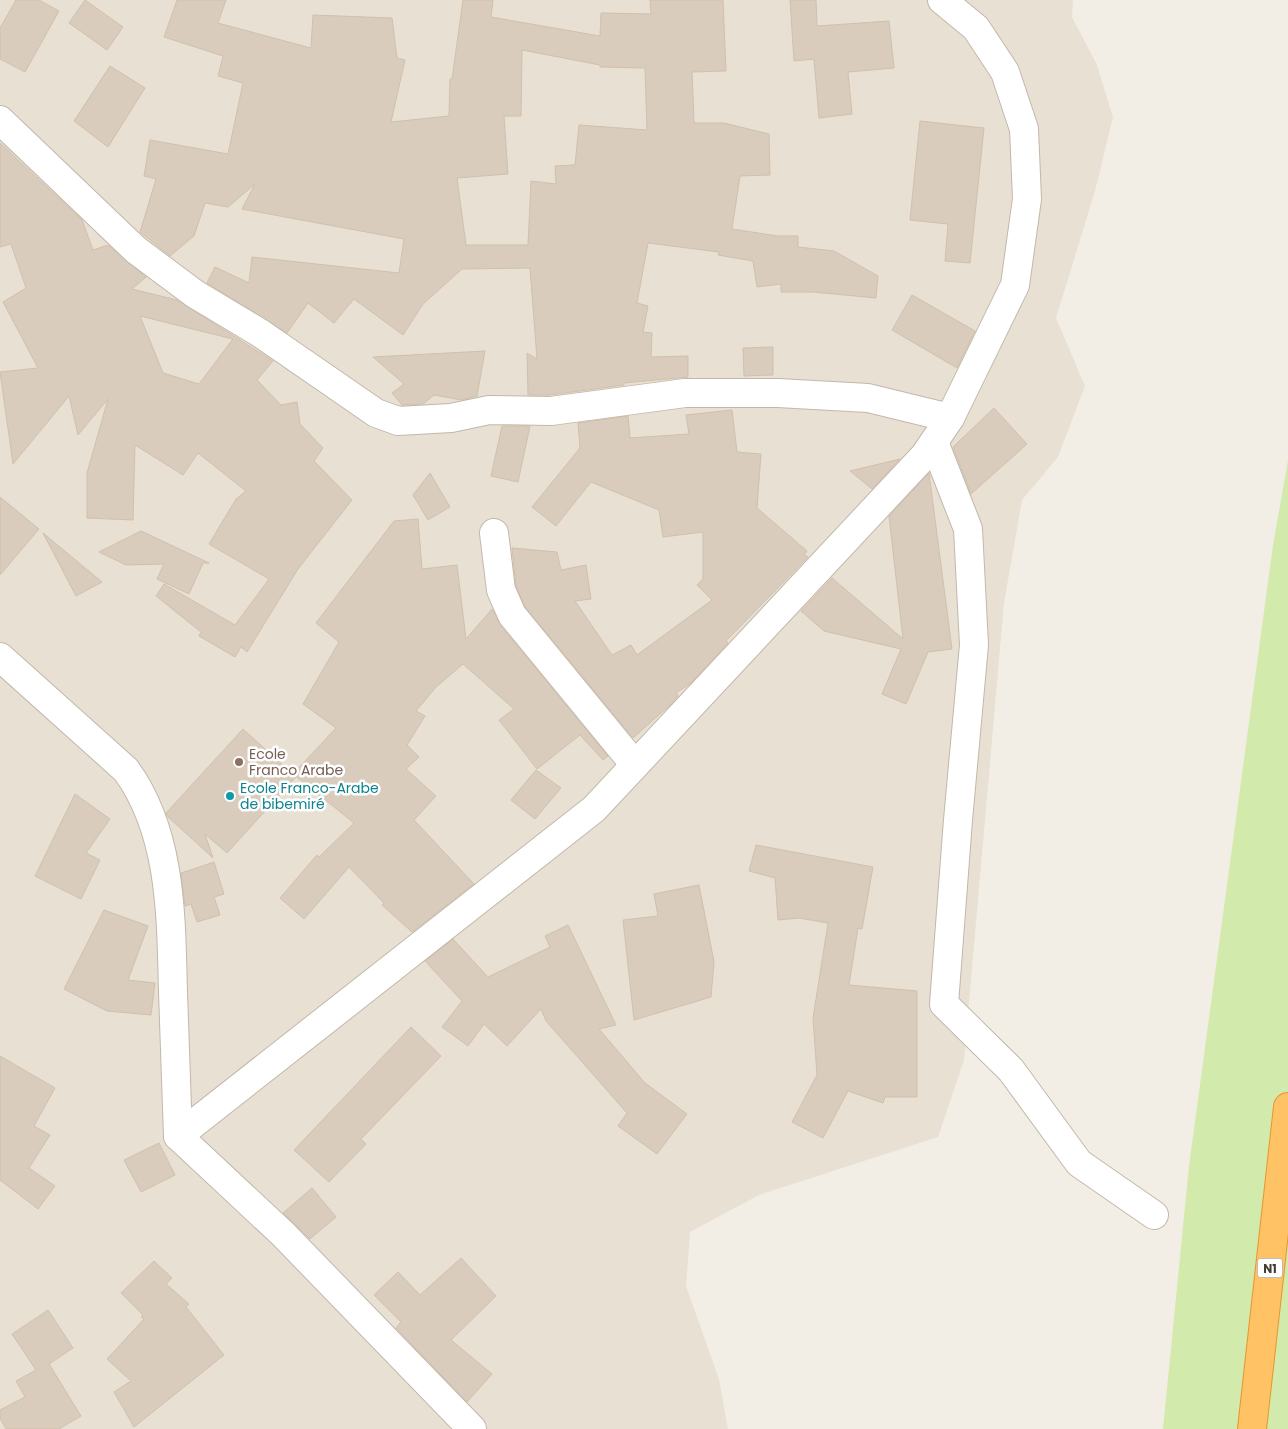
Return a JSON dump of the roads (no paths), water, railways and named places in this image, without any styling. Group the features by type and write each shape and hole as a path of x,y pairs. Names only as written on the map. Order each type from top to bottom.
{"highway":[{"name":"N1","path":"1252,1429 1288,1107"}],"street":[{"path":"178,1136 594,809 925,455 934,442 950,418 1015,285 1027,199 1024,130 1005,72 976,28 942,0"},
{"path":"0,120 143,256 195,294 260,333 376,413 398,421 451,418 489,410 551,411 685,392 778,393 868,398 950,418"},
{"path":"934,442 968,529 974,645 944,1004 1011,1070 1079,1163 1154,1215"},
{"path":"494,533 501,590 512,615 634,765"},
{"path":"0,656 126,770 142,791 152,818 170,892 178,1136 283,1234 472,1429"}],"place":[{"name":"Ecole Franco Arabe","path":"239,762"},
{"name":"Ecole Franco-Arabe de bibemiré","path":"230,796"}]}
